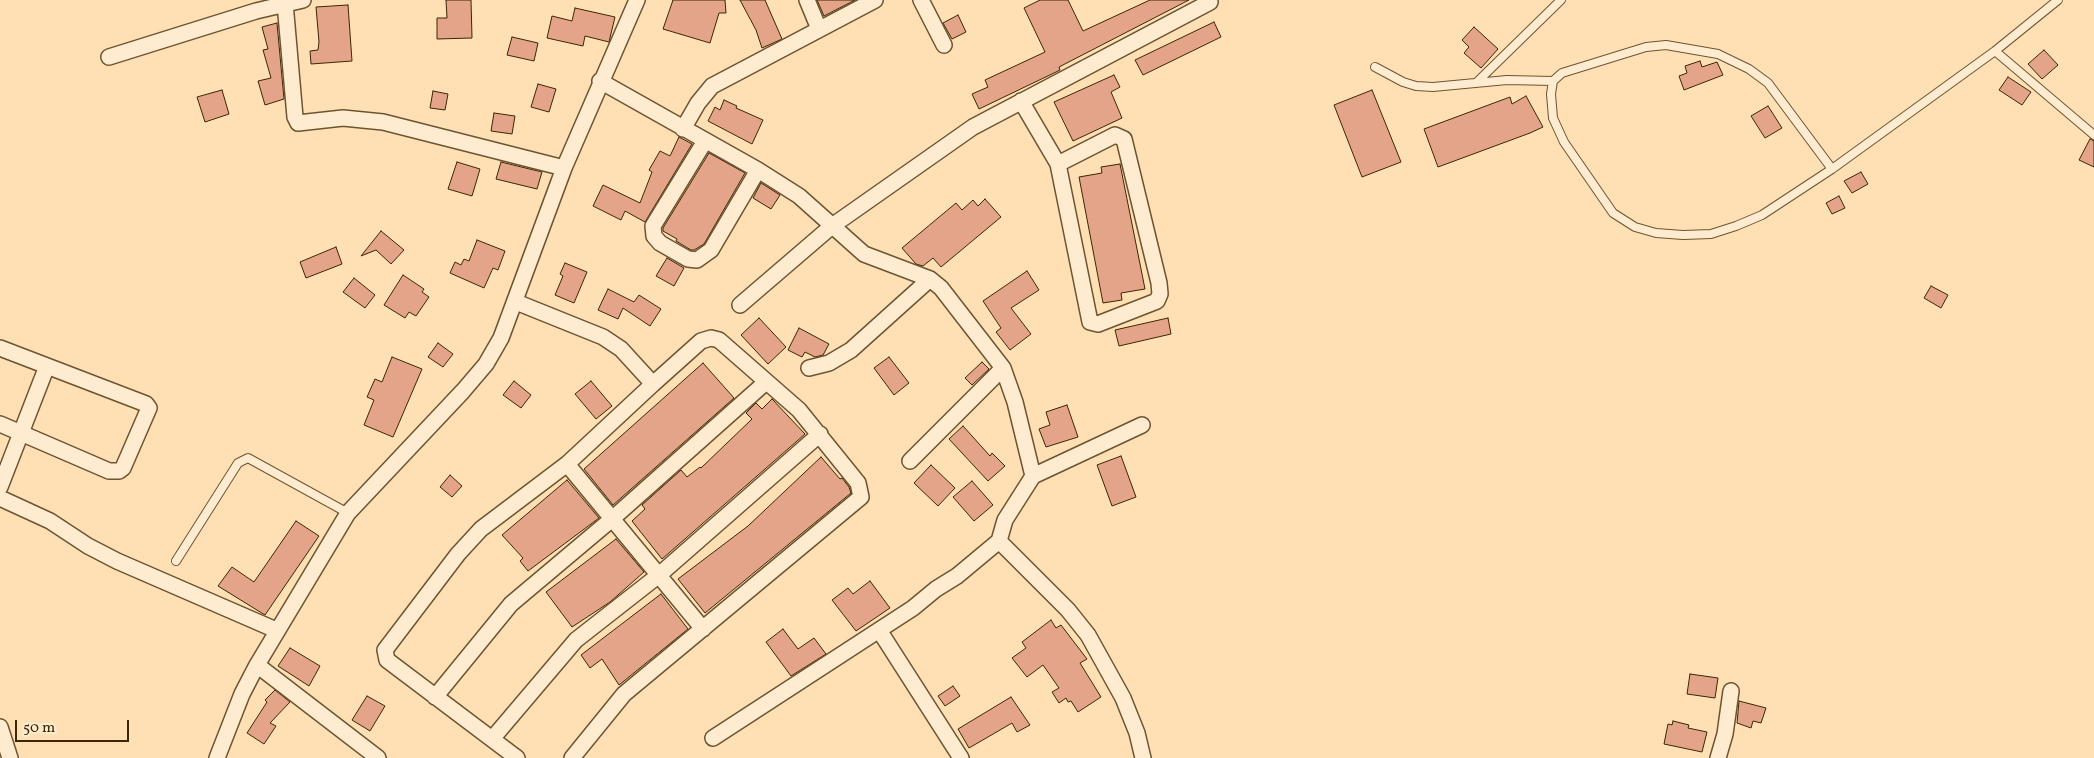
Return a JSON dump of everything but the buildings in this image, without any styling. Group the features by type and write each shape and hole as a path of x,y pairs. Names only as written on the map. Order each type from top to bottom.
{"street":[{"path":"110,57 286,3 303,0"},
{"path":"219,757 242,694 257,665 276,630 348,513 464,391 486,364 501,338 516,302 564,168 600,81 631,18 637,0"},
{"path":"806,0 819,29"},
{"path":"683,129 698,103 712,86 875,0"},
{"path":"921,0 944,45"},
{"path":"740,305 832,226 973,127 1210,2"},
{"path":"286,3 295,117 298,123 343,118 383,122 564,168"},
{"path":"600,81 758,170 798,196 864,254 930,280 941,288 1003,368 1015,402 1033,476"},
{"path":"1021,101 1058,164 1090,322 1098,324 1157,300 1160,294 1159,283 1124,139 1115,136 1058,164"},
{"path":"706,142 653,226 654,236 660,243 688,259 697,260 711,250 758,170"},
{"path":"809,368 829,363 851,350 930,280"},
{"path":"516,302 603,337 621,349 653,384"},
{"path":"517,758 387,660 385,650 458,554 481,530 567,464 701,341 711,338 719,340 785,397 820,434 858,483 861,496 624,694 572,758"},
{"path":"0,348 146,404 148,410 123,468 119,471 109,471 0,424"},
{"path":"0,487 47,366"},
{"path":"910,461 1003,368"},
{"path":"435,697 510,604 612,519 766,382"},
{"path":"713,738 913,608 936,589 957,576 999,541 1005,520 1033,476 1142,425"},
{"path":"492,738 576,640 659,576 820,434"},
{"path":"567,464 703,629"},
{"path":"0,498 50,521 88,546 117,561 276,630"},
{"path":"999,541 1068,610 1088,635 1123,698 1137,733 1143,758"},
{"path":"879,630 962,758"},
{"path":"257,665 378,758"},
{"path":"1718,758 1725,734 1731,691"},
{"path":"0,727 10,758"}],"lane":[{"path":"1477,82 1561,0"},
{"path":"1553,81 1551,107 1553,118 1564,142 1613,213 1636,227 1656,233 1683,235 1711,234 1762,215 1832,169 1995,51 2058,0"},
{"path":"1375,67 1403,82 1416,86 1433,87 1477,82 1553,81 1562,73 1646,47 1666,45 1718,54 1749,69 1768,84 1832,169"},
{"path":"1995,51 2094,136"},
{"path":"176,561 238,463 248,458 348,513"}]}
